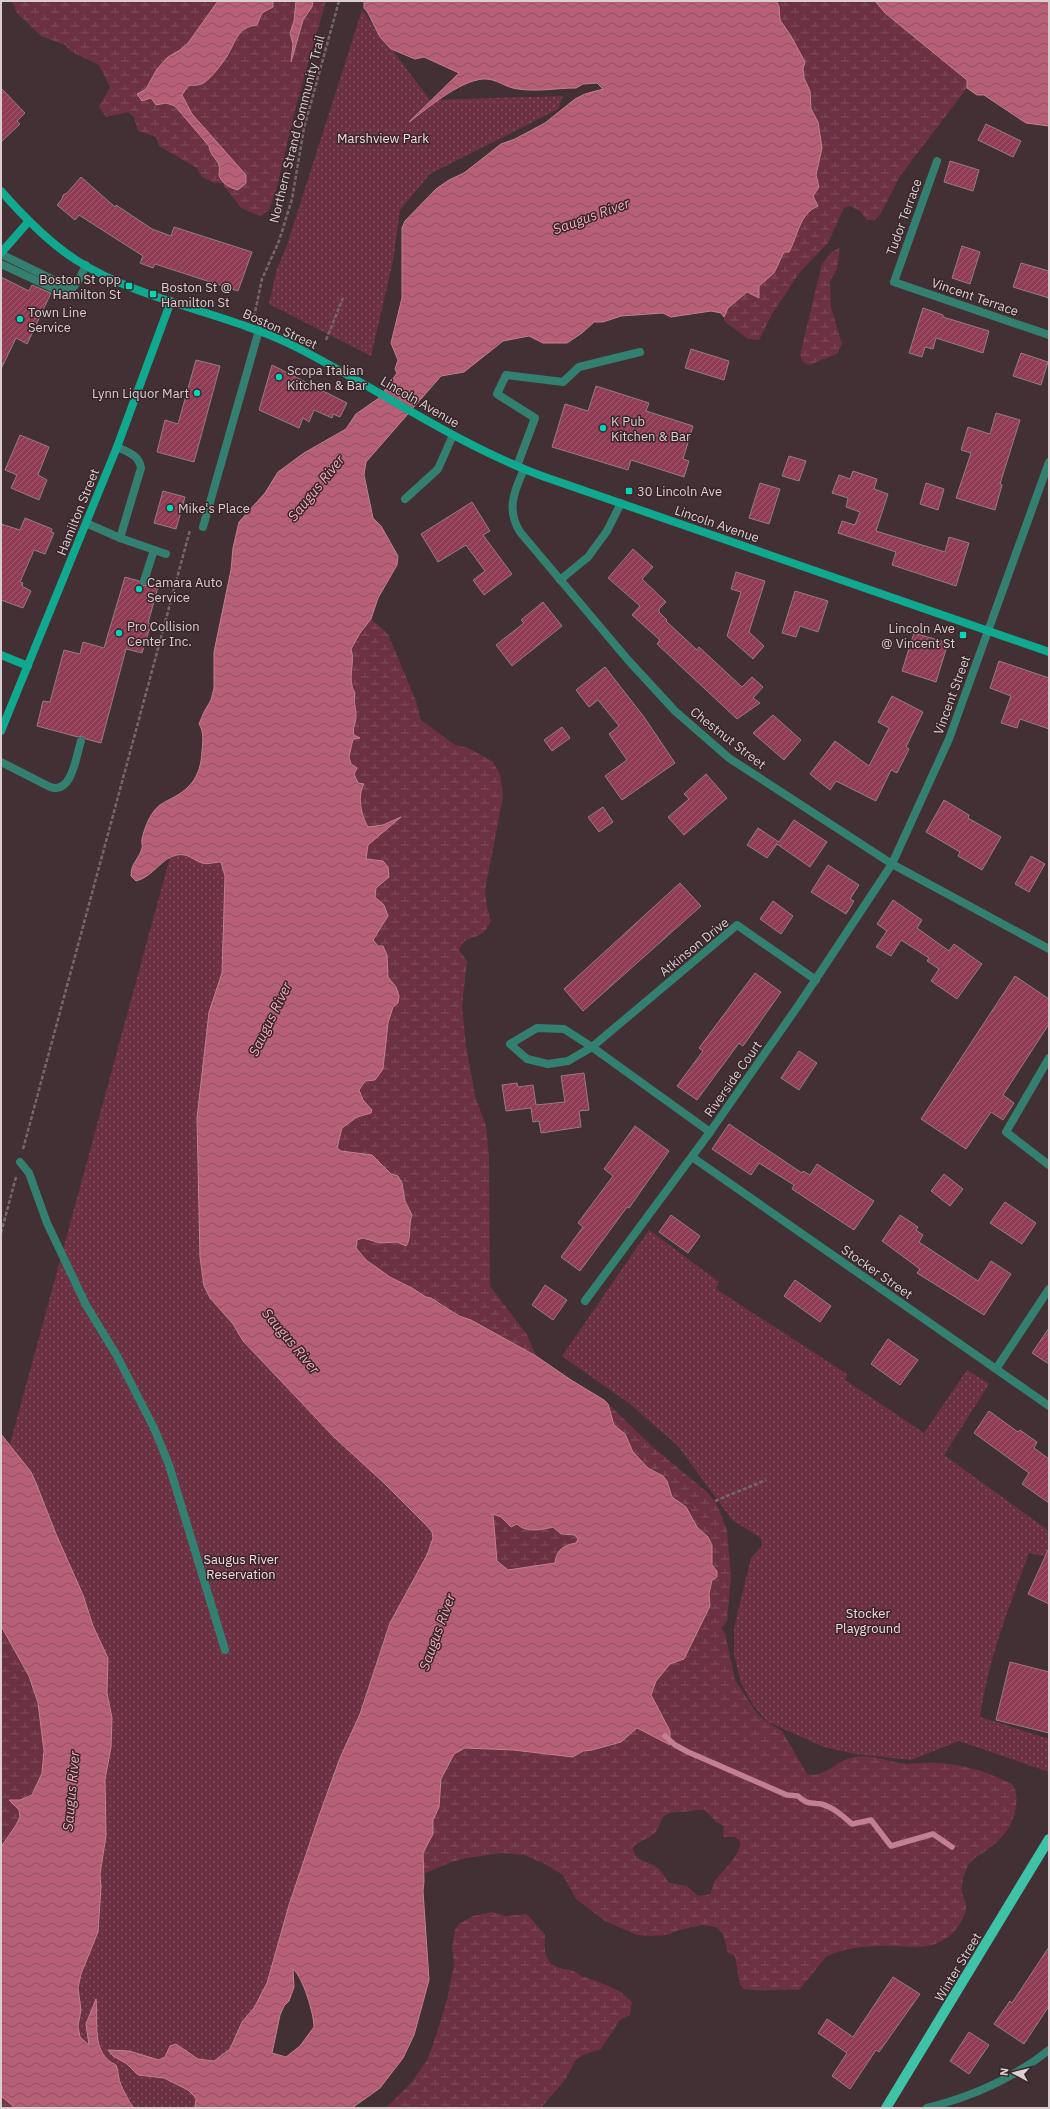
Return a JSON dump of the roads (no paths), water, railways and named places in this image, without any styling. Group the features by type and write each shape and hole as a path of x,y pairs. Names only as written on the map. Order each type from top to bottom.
{"main road":[{"name":"Boston Street","path":"1,191 29,221 63,250 107,277 171,301 259,330 366,384"},
{"path":"1,254 29,221"},
{"name":"Hamilton Street","path":"1,731 117,447 171,301"},
{"name":"Lincoln Avenue","path":"366,384 453,435 521,468 1049,652"},
{"path":"1,655 28,666"},
{"name":"Winter Street","path":"886,2108 1049,1839"}],"street":[{"name":"Tudor Terrace","path":"894,282 938,161"},
{"path":"1,254 72,289"},
{"path":"1,264 55,290 64,292 72,289 77,283 86,265"},
{"name":"Vincent Terrace","path":"894,282 1049,336"},
{"path":"203,527 259,330"},
{"name":"Chestnut Street","path":"640,352 579,366 563,382 506,375 498,394 535,418 513,501 513,518 520,532 628,660 675,711 729,758 892,864 1049,950"},
{"path":"405,499 438,469 453,435"},
{"path":"117,447 135,456 139,460 141,468 120,538"},
{"name":"Vincent Street","path":"892,864 949,739 1049,462"},
{"path":"560,580 588,557 607,531 621,503"},
{"path":"86,523 120,538 166,554"},
{"path":"144,581 154,550"},
{"path":"1,762 50,787 59,788 68,781 81,741"},
{"name":"Riverside Court","path":"585,1301 710,1132 816,980 892,864"},
{"name":"Atkinson Drive","path":"710,1132 592,1046 564,1029 536,1028 510,1044 527,1059 548,1064 568,1061 592,1046 737,925 816,980"},
{"path":"1049,1058 1006,1132 1049,1165"},
{"name":"Stocker Street","path":"692,1157 1049,1406"},
{"path":"20,1162 29,1173 47,1223 86,1305 117,1356 154,1428 169,1465 225,1650"},
{"path":"996,1369 1049,1289"},
{"path":"927,2108 956,2101 1002,2081 1049,2050"}],"water":[{"path":"218,1 273,1 273,7 262,13 257,25 250,26 241,32 220,67 211,77 201,84 188,86 182,95 192,114 246,175 246,183 238,190 224,183 220,178 219,165 209,146 175,106 166,103 156,105 151,98 142,101 137,94 146,89 157,69 168,57 188,43"},
{"path":"296,1 313,1 312,7 303,20 291,62 293,44 290,33 294,21"},
{"name":"Saugus River","path":"364,1 776,1 779,6 780,20 791,36 805,62 803,69 804,78 810,91 811,109 818,122 822,148 816,175 819,187 813,196 818,206 807,214 803,220 789,252 784,252 774,273 759,286 759,298 747,292 728,308 724,317 721,313 711,311 671,317 663,313 621,316 603,322 594,322 582,333 567,343 543,343 529,336 503,341 464,372 441,376 366,462 364,475 373,518 381,526 398,556 397,565 378,598 371,619 360,633 351,649 351,682 355,693 354,699 356,716 354,735 360,738 353,739 349,757 351,764 357,768 354,774 358,783 364,784 360,800 363,817 368,827 383,825 401,817 368,845 366,859 383,861 388,867 389,877 376,888 375,897 384,905 388,916 373,940 378,946 383,946 387,955 388,977 396,987 399,996 398,1003 393,1007 388,1023 383,1069 375,1080 365,1081 359,1090 363,1100 372,1110 371,1113 357,1117 342,1128 337,1148 341,1151 372,1155 391,1174 398,1176 402,1183 405,1201 412,1215 409,1239 406,1246 397,1242 380,1243 363,1238 357,1240 356,1248 366,1260 390,1277 426,1297 431,1298 459,1316 471,1320 536,1356 604,1400 608,1404 614,1425 625,1434 633,1452 648,1468 663,1476 667,1481 672,1497 686,1507 697,1527 708,1537 712,1545 712,1565 717,1571 717,1577 712,1580 709,1594 710,1606 684,1659 670,1664 656,1681 651,1695 670,1731 670,1745 637,1728 621,1742 583,1751 573,1757 513,1750 465,1748 454,1754 441,1779 439,1807 433,1820 433,1834 423,1853 423,1891 429,1980 414,2035 403,2058 380,2088 352,2108 195,2108 196,2098 188,2090 164,2078 138,2075 127,2064 113,2056 108,2050 129,2051 159,2060 165,2057 170,2046 176,2044 198,2059 214,2061 230,2049 242,2022 254,2008 267,1983 289,1905 319,1816 340,1758 360,1714 390,1623 427,1555 433,1538 432,1532 426,1525 384,1483 334,1437 243,1341 233,1324 210,1298 204,1286 200,1257 197,1118 209,1012 222,973 225,876 221,862 205,864 181,855 167,859 147,876 136,881 131,876 131,871 141,852 144,832 152,814 156,808 164,802 183,792 188,787 196,777 200,765 203,740 202,730 199,724 211,700 214,688 214,652 231,570 233,548 239,522 265,493 278,472 304,453 346,429 356,414 379,398 397,373 395,369 398,360 391,343 402,298 402,228 405,221 436,189 449,180 464,173 501,144 515,139 545,123 575,99 585,94 603,89 597,83 583,84 576,88 525,90 514,88 492,80 483,79 474,81 454,90 409,122 459,73 424,57 415,59 391,49 380,37 364,8","holes":["493,1514 501,1517 511,1527 517,1524 529,1530 539,1530 553,1527 561,1534 575,1535 578,1539 576,1543 568,1545 559,1551 555,1563 508,1570 497,1561","293,1969 297,1973 304,1987 314,2021 314,2027 300,2046 286,2057 272,2053 280,2015 284,2006 289,2001 294,1987"]},
{"path":"875,1 1049,1 1049,126 1026,123 984,95 977,95 967,88 967,80 885,13"},
{"name":"Saugus River","path":"1,1434 31,1472 83,1595 93,1626 108,1658 107,1693 112,1718 111,1747 105,1779 106,1836 100,1874 101,1887 98,1932 81,1974 78,1988 81,2010 78,2026 80,2037 89,2045 86,2024 96,1999 97,2036 99,2045 102,2053 108,2060 116,2065 119,2081 127,2098 134,2108 15,2108 1,2096 1,1847 20,1817 19,1810 9,1800 20,1800 32,1795 42,1773 44,1751 38,1703 29,1676 1,1626"}],"waterway":[{"path":"665,1736 675,1745 688,1752 787,1795 798,1796 807,1802 830,1807 852,1824 871,1820 891,1846 933,1834 952,1847"}],"place":[{"name":"Boston St opp Hamilton St","path":"129,286"},
{"name":"Boston St @ Hamilton St","path":"153,294"},
{"name":"Town Line Service","path":"20,319"},
{"name":"Scopa Italian Kitchen & Bar","path":"279,377"},
{"name":"Lynn Liquor Mart","path":"197,393"},
{"name":"K Pub Kitchen & Bar","path":"603,428"},
{"name":"30 Lincoln Ave","path":"629,491"},
{"name":"Mike's Place","path":"170,508"},
{"name":"Camara Auto Service","path":"139,589"},
{"name":"Pro Collision Center Inc.","path":"119,633"},
{"name":"Lincoln Ave @ Vincent St","path":"963,635"}],"park label":[{"name":"Marshview Park","path":"383,138"},
{"name":"Saugus River Reservation","path":"241,1566"},
{"name":"Stocker Playground","path":"868,1620"}]}
